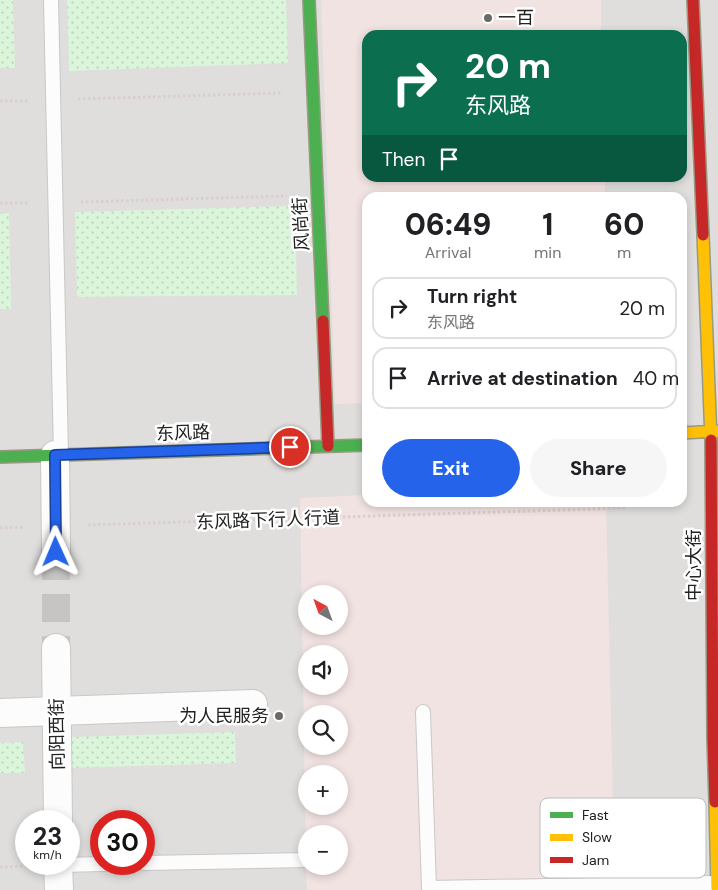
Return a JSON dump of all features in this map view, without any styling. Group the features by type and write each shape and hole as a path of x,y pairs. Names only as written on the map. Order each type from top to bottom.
{"street":[{"name":"风尚街","path":"309,0 328,446"},
{"name":"中心大街","path":"693,0 714,432 713,739 716,787 717,886"},
{"path":"687,433 714,432 718,450"},
{"name":"东风路","path":"0,457 362,445"},
{"path":"56,539 58,455"},
{"name":"向阳西街","path":"56,648 58,810"},
{"path":"0,713 253,704"},
{"path":"713,739 718,709"}],"lane":[{"path":"51,0 56,202 58,455"},
{"path":"423,712 429,888 717,886"},
{"path":"155,863 298,860"}],"path":[{"path":"53,100 313,92"},
{"path":"0,203 317,195"},
{"name":"东风路下行人行道","path":"0,528 56,539 625,508"}],"shaded area":[{"path":"0,0 718,0 718,890 0,890"},
{"path":"321,0 601,0 601,30 362,30 362,182 605,182 605,192 362,192 362,403 335,404"},
{"path":"362,495 362,507 606,507 613,798 540,798 540,878 615,878 615,890 307,890 306,875 348,875 348,825 305,825 305,815 348,815 348,765 304,765 304,755 348,755 348,705 303,705 303,695 348,695 348,645 302,645 302,635 348,635 348,585 301,585 300,498"}],"green space":[{"path":"0,0 13,0 15,68 0,68"},
{"path":"67,0 286,0 288,63 69,71"},
{"path":"295,206 297,295 77,297 75,212"},
{"path":"9,213 11,309 0,309 0,214"},
{"path":"235,732 236,763 71,768 71,737"},
{"path":"23,742 25,773 0,773 0,743"}],"tunnel":[{"path":"56,552 56,648"}],"traffic: fast":[{"path":"309,0 323,321"},
{"path":"0,457 362,445"}],"traffic: slow":[{"path":"703,235 711,440"},
{"path":"687,433 718,431"},
{"path":"715,802 717,890"}],"traffic: jam":[{"path":"693,0 703,235"},
{"path":"323,321 328,446"},
{"path":"711,440 715,802"}],"place":[{"name":"一百","path":"488,18"},
{"name":"为人民服务","path":"279,716"}],"route":[{"path":"56,552 55,455 290,447"}]}
